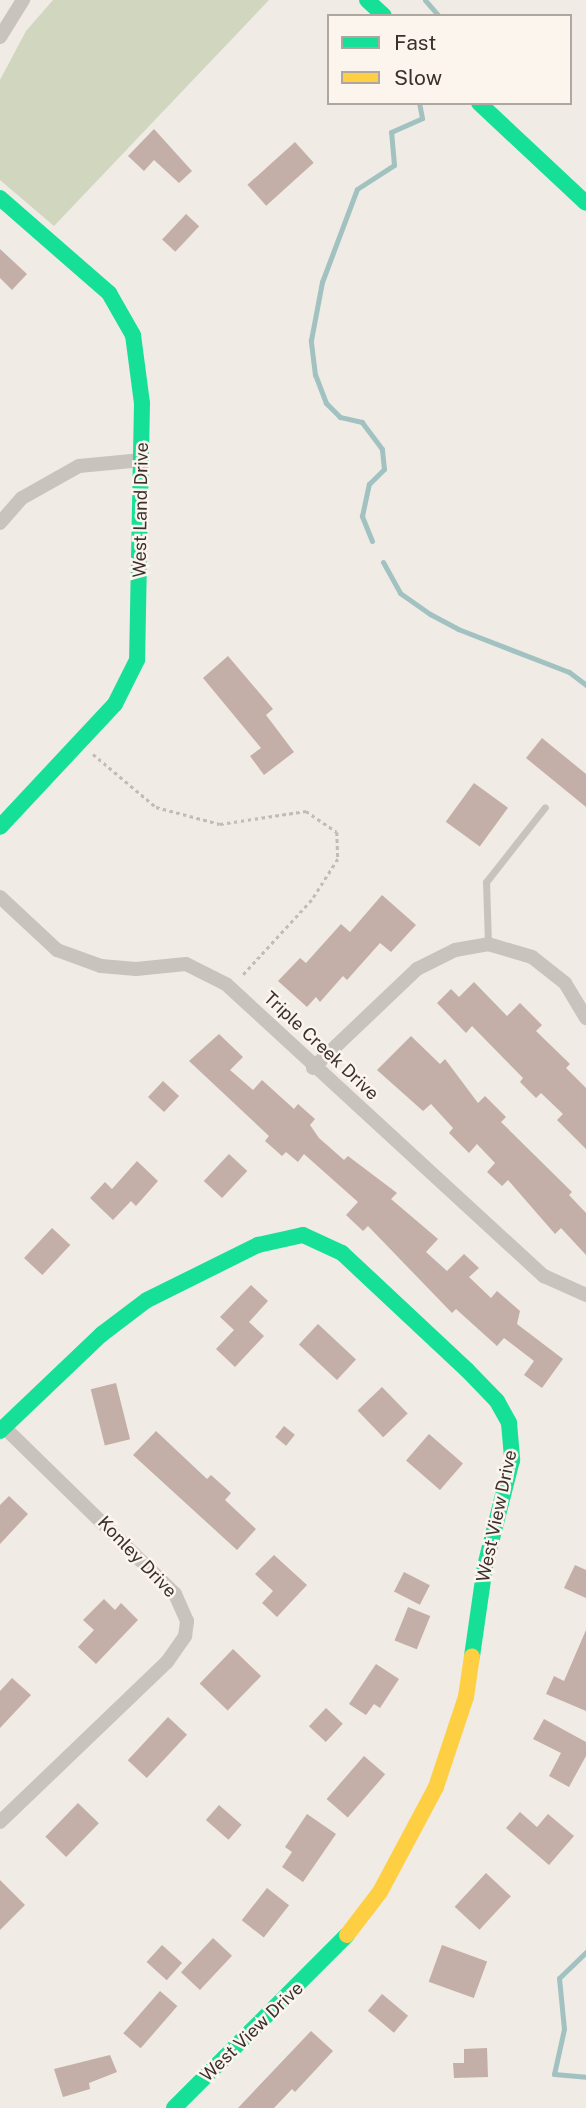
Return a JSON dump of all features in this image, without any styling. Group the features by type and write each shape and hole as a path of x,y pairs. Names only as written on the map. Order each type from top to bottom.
{"street":[{"path":"0,37 23,0"},
{"path":"367,0 382,14"},
{"path":"481,105 586,203"},
{"name":"West Land Drive","path":"0,198 108,293 133,335 142,403 137,660 115,704 0,827"},
{"path":"0,523 22,498 79,466 142,460"},
{"name":"Triple Creek Drive","path":"0,897 57,950 101,966 136,969 186,964 231,989 313,1068 544,1276 586,1295"},
{"path":"313,1068 417,969 455,950 488,944 532,957 565,983 586,1018"},
{"name":"West View Drive","path":"2,1429 102,1334 148,1300 258,1245 303,1235 342,1253 467,1370 497,1401 509,1423 512,1460 485,1566 466,1697 436,1787 380,1892 359,1921 323,1963 174,2108"},
{"name":"Konley Drive","path":"0,1822 167,1662 185,1636 187,1621 176,1594 2,1429"}],"lane":[{"path":"488,944 486,882 544,807"}],"path":[{"path":"79,742 156,807 220,824 306,811 337,832 338,859 312,900 231,989"}],"green space":[{"path":"53,0 269,0 54,226 0,180 0,80 26,31"}],"building":[{"path":"154,129 192,171 179,183 154,160 144,171 128,156"},
{"path":"295,142 314,163 266,206 247,185"},
{"path":"186,214 199,226 175,252 162,240"},
{"path":"0,249 27,274 12,290 0,278"},
{"path":"228,656 273,709 266,715 294,752 264,775 250,756 261,748 203,678"},
{"path":"542,738 586,774 586,807 526,758"},
{"path":"474,783 508,808 480,847 446,822"},
{"path":"382,895 416,925 391,952 380,943 347,980 343,976 320,1002 316,997 307,1007 278,981 300,958 306,963 341,924 350,932"},
{"path":"474,982 507,1016 520,1003 542,1025 536,1031 570,1064 566,1068 586,1088 586,1149 557,1120 563,1114 541,1093 536,1098 520,1082 523,1078 472,1026 466,1033 437,1003 451,989 459,997"},
{"path":"219,1034 243,1057 230,1070 253,1090 262,1080 294,1109 298,1104 315,1119 310,1125 319,1138 344,1160 348,1156 397,1193 391,1199 438,1239 426,1252 447,1271 464,1254 479,1268 469,1277 491,1298 497,1291 520,1311 517,1324 563,1359 542,1388 524,1375 534,1361 504,1338 497,1346 456,1309 452,1313 368,1226 363,1231 346,1215 358,1202 304,1154 298,1162 286,1152 282,1156 265,1141 269,1136 189,1061"},
{"path":"411,1036 440,1064 445,1059 478,1103 485,1096 506,1117 501,1122 572,1192 569,1195 586,1213 586,1255 561,1228 555,1234 508,1180 502,1186 487,1172 495,1163 477,1144 469,1153 449,1133 453,1128 431,1104 423,1111 377,1070"},
{"path":"163,1081 179,1096 164,1112 148,1097"},
{"path":"229,1154 247,1171 222,1198 204,1181"},
{"path":"137,1161 158,1181 136,1206 131,1201 113,1220 90,1198 105,1182 112,1189"},
{"path":"52,1228 70,1245 42,1275 24,1258"},
{"path":"251,1285 268,1301 249,1322 264,1336 235,1367 216,1349 234,1330 220,1317"},
{"path":"318,1324 356,1359 337,1380 299,1344"},
{"path":"116,1383 130,1439 105,1446 91,1389"},
{"path":"382,1387 408,1414 383,1437 358,1411"},
{"path":"284,1426 295,1435 286,1446 275,1437"},
{"path":"156,1431 207,1479 211,1475 231,1493 225,1500 256,1529 237,1550 133,1455"},
{"path":"429,1434 463,1464 440,1490 406,1460"},
{"path":"9,1496 28,1514 0,1544 0,1505"},
{"path":"274,1555 307,1585 277,1617 262,1603 273,1591 255,1574"},
{"path":"575,1565 586,1570 586,1598 564,1588"},
{"path":"404,1572 430,1585 420,1605 394,1592"},
{"path":"104,1599 115,1610 121,1603 138,1620 96,1664 78,1647 94,1630 83,1620"},
{"path":"408,1607 430,1616 417,1649 395,1640"},
{"path":"586,1630 586,1711 546,1694 554,1676 564,1681"},
{"path":"233,1649 261,1676 228,1711 200,1684"},
{"path":"376,1664 399,1679 380,1708 374,1704 366,1715 349,1704"},
{"path":"12,1678 31,1695 0,1728 0,1691"},
{"path":"326,1708 343,1724 326,1742 309,1726"},
{"path":"168,1717 187,1735 147,1778 128,1760"},
{"path":"544,1719 586,1742 586,1756 569,1787 549,1776 561,1753 533,1739"},
{"path":"364,1756 385,1774 348,1817 327,1799"},
{"path":"78,1803 99,1823 66,1857 45,1837"},
{"path":"219,1805 242,1825 229,1840 206,1820"},
{"path":"520,1812 537,1827 548,1814 574,1836 549,1865 506,1828"},
{"path":"307,1814 336,1834 303,1882 282,1867 292,1852 285,1847"},
{"path":"486,1873 511,1896 479,1930 455,1907"},
{"path":"0,1880 25,1905 0,1930"},
{"path":"267,1888 289,1905 264,1938 242,1920"},
{"path":"213,1938 232,1956 200,1990 181,1972"},
{"path":"162,1945 182,1963 167,1980 147,1962"},
{"path":"442,1945 487,1961 474,1998 429,1982"},
{"path":"160,1991 177,2006 141,2048 123,2033"},
{"path":"382,1994 408,2016 394,2033 368,2011"},
{"path":"311,2031 333,2051 295,2092 292,2089 274,2108 238,2108"},
{"path":"487,2048 488,2077 454,2078 453,2063 464,2063 464,2049"},
{"path":"110,2055 117,2072 89,2083 90,2089 63,2097 54,2069"}],"waterway":[{"path":"425,0 437,14"},
{"path":"372,541 362,516 369,484 384,469 382,449 362,422 340,417 326,403 315,375 311,340 322,282 357,189 394,165 391,132 422,118 419,105"},
{"path":"383,562 400,593 430,614 458,629 569,672 586,685"},
{"path":"586,1952 559,1978 564,2029 554,2074 586,2077"}],"traffic: fast":[{"path":"367,0 382,14"},
{"path":"481,105 586,203"},
{"path":"0,198 109,293 133,335 142,403 137,660 115,704 0,827"},
{"path":"0,1431 102,1334 147,1300 258,1245 303,1235 342,1253 467,1370 497,1401 509,1423 512,1460 485,1566 472,1656"},
{"path":"174,2108 347,1935"}],"traffic: slow":[{"path":"347,1935 380,1892 436,1787 466,1697 472,1656"}]}
